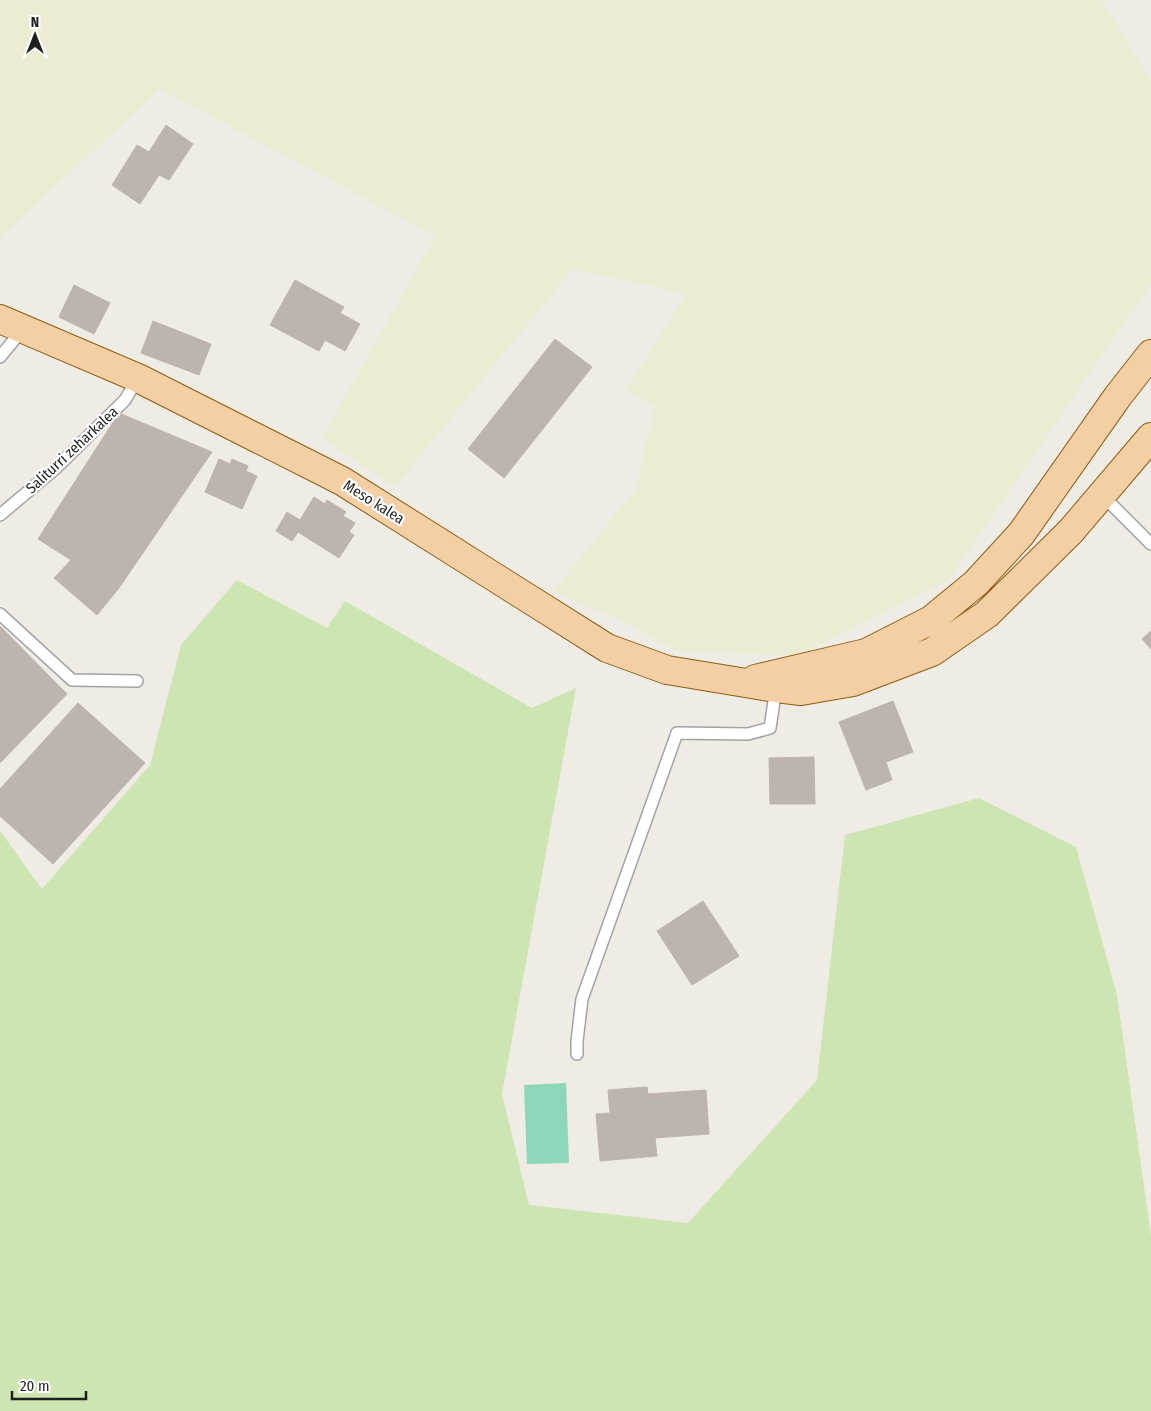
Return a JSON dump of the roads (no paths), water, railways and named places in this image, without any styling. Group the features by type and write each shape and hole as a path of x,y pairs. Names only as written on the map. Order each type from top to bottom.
{"main road":[{"name":"Meso kalea","path":"11,324 138,378 342,481 607,648 668,670 720,681 744,682"},
{"path":"744,682 866,653 931,620 976,583 1021,534 1112,404 1151,354"},
{"path":"744,682 801,691 853,682 932,652 987,614 1071,531 1151,437"}],"lane":[{"path":"0,356 11,324"},
{"name":"Saliturri zeharkalea","path":"0,515 56,468 118,407 138,378"},
{"path":"1102,495 1151,544"},
{"path":"0,614 72,680 137,681"},
{"path":"577,1054 582,1000 676,733 748,734 770,728 776,688"}]}
